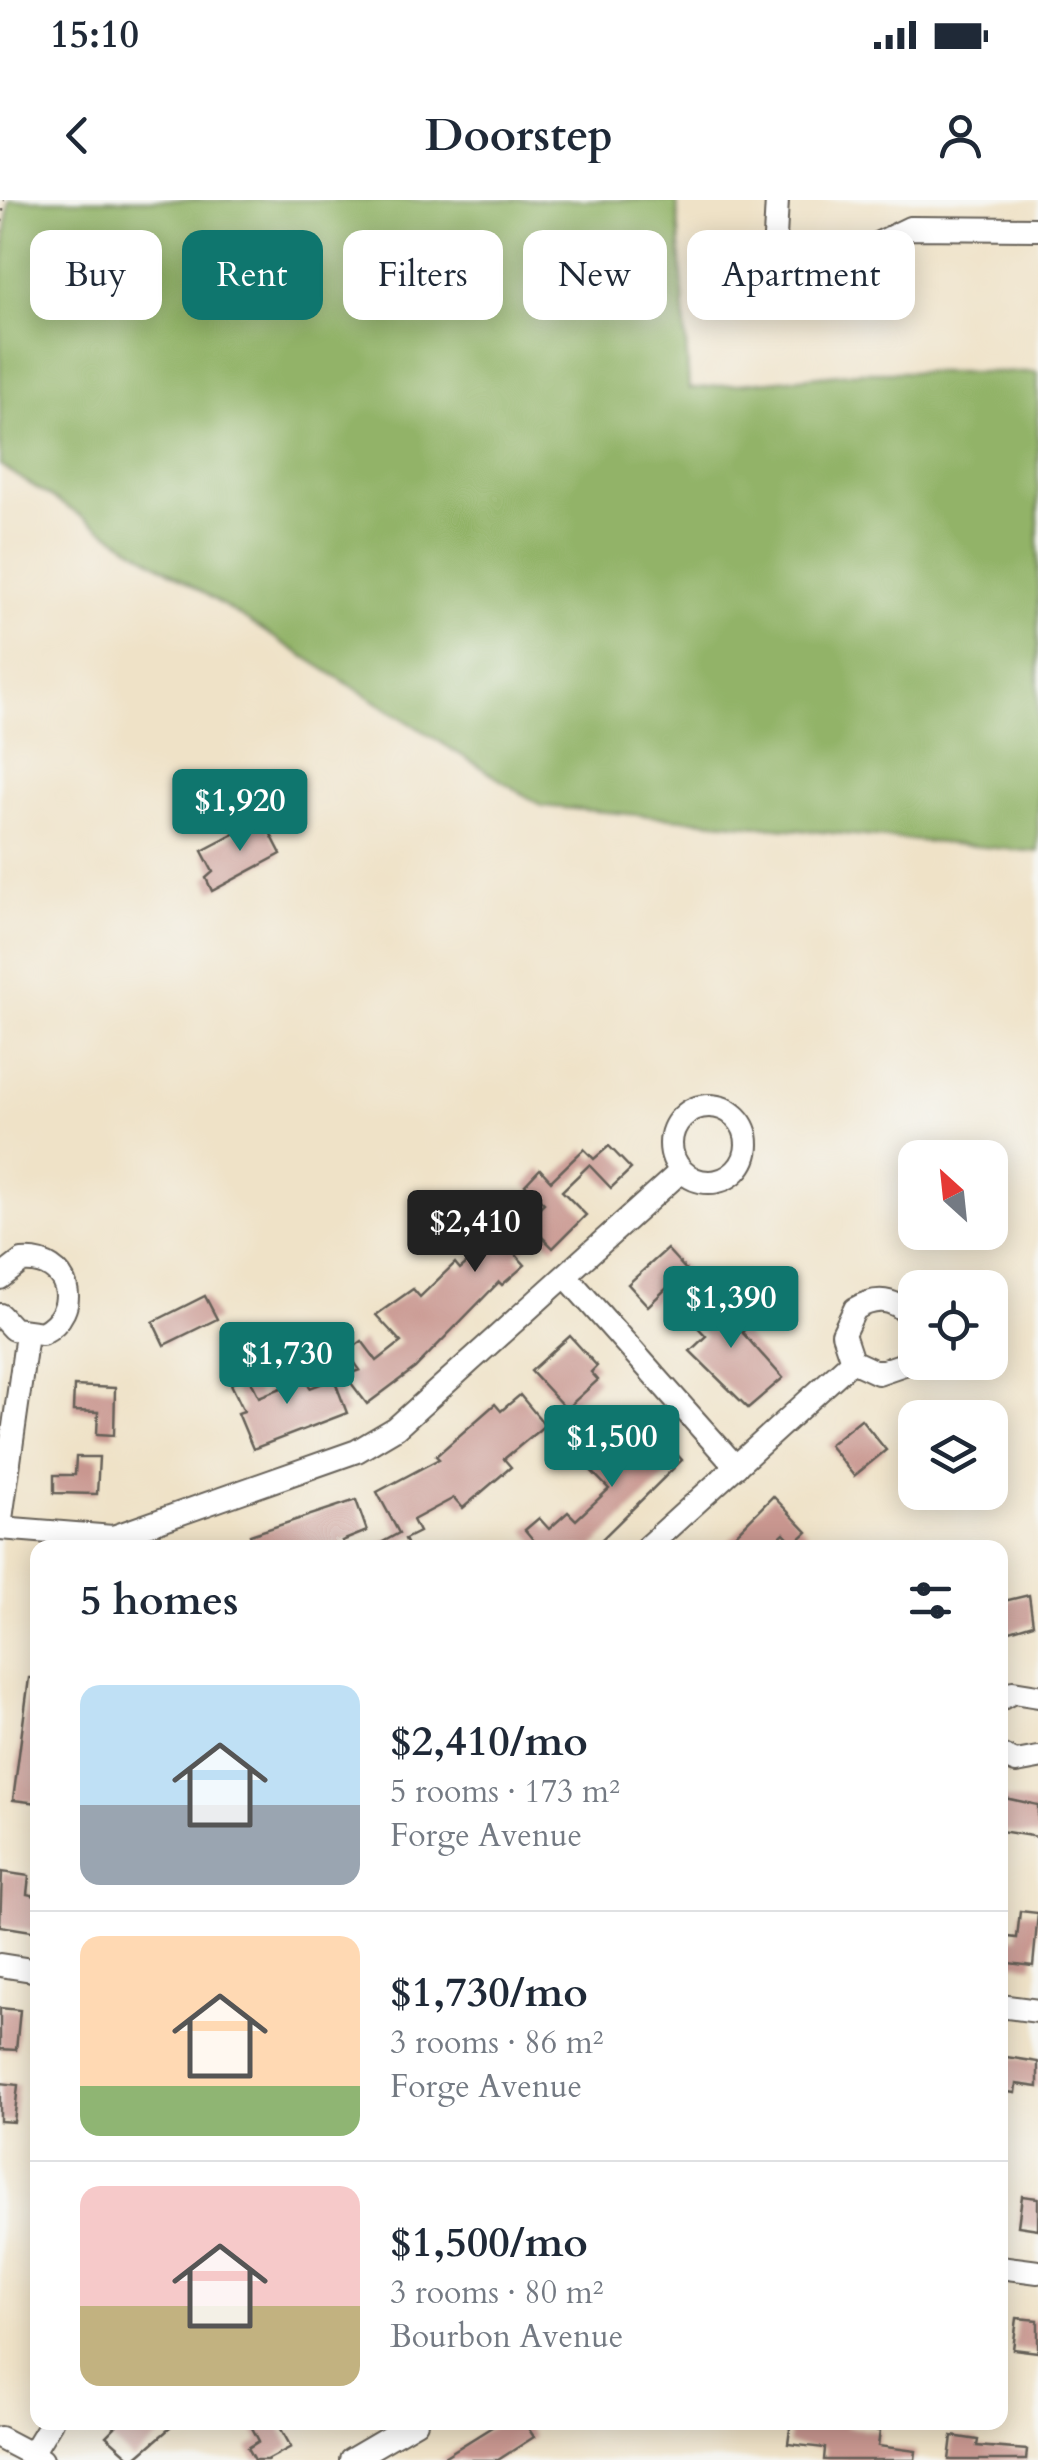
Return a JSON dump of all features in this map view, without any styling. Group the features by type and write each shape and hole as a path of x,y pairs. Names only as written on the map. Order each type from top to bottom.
{"street":[{"path":"777,200 776,236 791,263 819,272 910,228 1038,229"},
{"path":"27,1334 0,1527 113,1536 357,1451 396,1428 681,1171"},
{"path":"0,1278 22,1261 36,1260 61,1274 68,1287 64,1315 54,1326 27,1334 13,1329 0,1316"},
{"path":"566,1276 736,1467"},
{"path":"898,1304 868,1301 855,1308 842,1334 852,1361 864,1370 892,1371 898,1368"},
{"path":"655,1540 852,1361"},
{"path":"1008,1695 1038,1696"},
{"path":"1008,1758 1016,1762 1038,1758"},
{"path":"0,1965 30,1971"},
{"path":"1008,2007 1038,2011"},
{"path":"1008,2268 1038,2272"},
{"path":"0,2438 37,2456 48,2430"},
{"path":"351,2460 402,2430"}],"path":[{"path":"0,243 4,200"}],"green space":[{"path":"9,200 677,200 689,389 859,372 1038,372 1038,852 542,806 0,465 0,297"}],"building":[{"path":"263,819 281,854 212,891 206,878 213,872 202,851"},
{"path":"609,1146 631,1169 611,1188 589,1165 562,1191 586,1215 553,1248 540,1235 516,1255 525,1265 502,1285 499,1282 415,1368 367,1404 345,1375 360,1370 347,1352 362,1341 377,1361 401,1342 376,1315 413,1289 420,1297 455,1263 460,1269 482,1250 457,1226 470,1212 484,1225 498,1213 515,1232 544,1203 525,1185 540,1169 551,1181 584,1149 594,1159"},
{"path":"667,1249 686,1270 648,1306 628,1284"},
{"path":"714,1289 749,1326 742,1332 783,1378 748,1408 690,1351 706,1336 686,1315"},
{"path":"205,1296 217,1319 164,1345 153,1322"},
{"path":"570,1336 597,1366 591,1372 598,1380 566,1409 531,1371"},
{"path":"302,1365 310,1388 334,1379 347,1413 253,1449 238,1413 244,1411 231,1384 248,1375 259,1397 289,1385 284,1371"},
{"path":"74,1386 115,1388 114,1435 97,1434 98,1412 73,1411"},
{"path":"520,1395 545,1425 504,1459 511,1467 463,1508 454,1498 413,1520 419,1532 405,1540 386,1540 399,1533 377,1492 439,1459 436,1456 495,1404 501,1411"},
{"path":"643,1417 682,1460 601,1540 533,1540 525,1530 539,1518 549,1529 568,1512 576,1520 609,1489 575,1454 588,1441 610,1465 639,1441 629,1429"},
{"path":"861,1419 886,1450 854,1476 829,1445"},
{"path":"76,1457 99,1457 97,1494 54,1493 54,1475 75,1475"},
{"path":"773,1496 807,1532 798,1540 790,1540 784,1533 777,1540 730,1540"},
{"path":"356,1500 367,1531 344,1540 252,1540 250,1535"},
{"path":"1029,1595 1033,1624 1008,1632 1008,1600"},
{"path":"29,1678 30,1678 30,1802 13,1800"},
{"path":"1008,1799 1038,1805 1038,1837 1008,1832"},
{"path":"2,1872 29,1876 30,1931 0,1926"},
{"path":"1020,1911 1038,1913 1033,1966 1008,1963 1008,1937 1017,1938"},
{"path":"0,2008 20,2010 16,2050 0,2049"},
{"path":"1008,2057 1038,2062 1038,2087 1016,2084 1015,2093 1008,2092"},
{"path":"0,2083 18,2085 14,2122 0,2121"},
{"path":"1022,2196 1038,2198 1038,2229 1018,2226"},
{"path":"1017,2318 1038,2320 1038,2352 1013,2349"},
{"path":"112,2430 168,2430 133,2460 106,2436"},
{"path":"253,2430 281,2430 291,2447 267,2460 255,2460 248,2448 259,2441"},
{"path":"487,2430 529,2430 534,2437 498,2460 439,2460"},
{"path":"790,2430 872,2430 880,2431 878,2446 916,2451 915,2460 824,2460 825,2448 788,2444"},
{"path":"952,2436 978,2440 977,2446 1027,2450 1026,2460 949,2460"}]}
